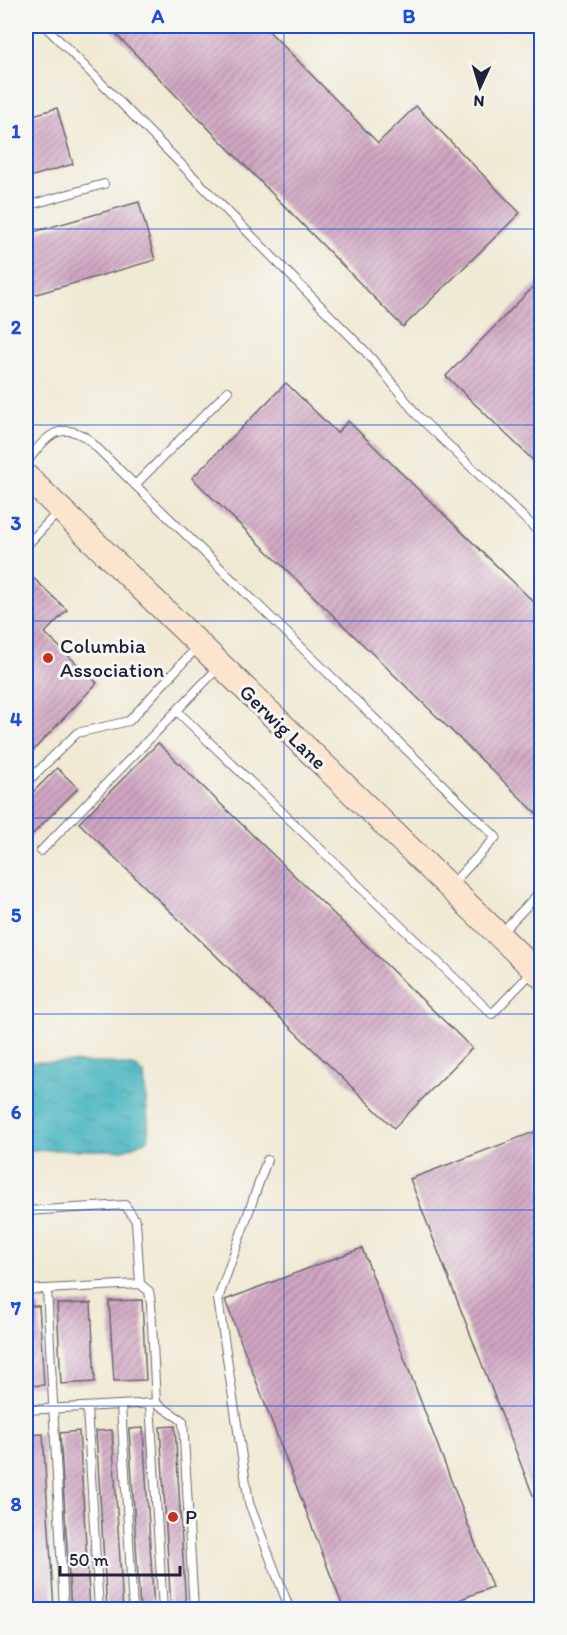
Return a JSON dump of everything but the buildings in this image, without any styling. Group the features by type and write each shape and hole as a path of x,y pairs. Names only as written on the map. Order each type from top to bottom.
{"street":[{"name":"Gerwig Lane","path":"26,476 538,974"}],"lane":[{"path":"45,26 365,351 417,415 542,535"},
{"path":"26,206 104,184"},
{"path":"135,484 228,391"},
{"path":"26,463 50,435 71,431 89,440 496,837 449,887"},
{"path":"26,546 60,509"},
{"path":"26,783 77,733 129,721 200,645"},
{"path":"41,851 220,665"},
{"path":"177,711 492,1014 538,974"},
{"path":"498,935 542,891"},
{"path":"267,1160 218,1299 249,1503 290,1610"},
{"path":"26,1211 125,1205 136,1221 140,1284"},
{"path":"26,1290 140,1284 149,1291 163,1610"},
{"path":"47,1289 64,1610"},
{"path":"26,1410 153,1403 183,1421 194,1610"},
{"path":"121,1405 133,1610"},
{"path":"87,1407 99,1610"}],"water":[{"path":"26,1062 110,1063 136,1067 144,1074 149,1135 147,1140 124,1150 26,1150"}],"place":[{"name":"Columbia Association","path":"48,658"},
{"name":"P","path":"173,1517"}]}
